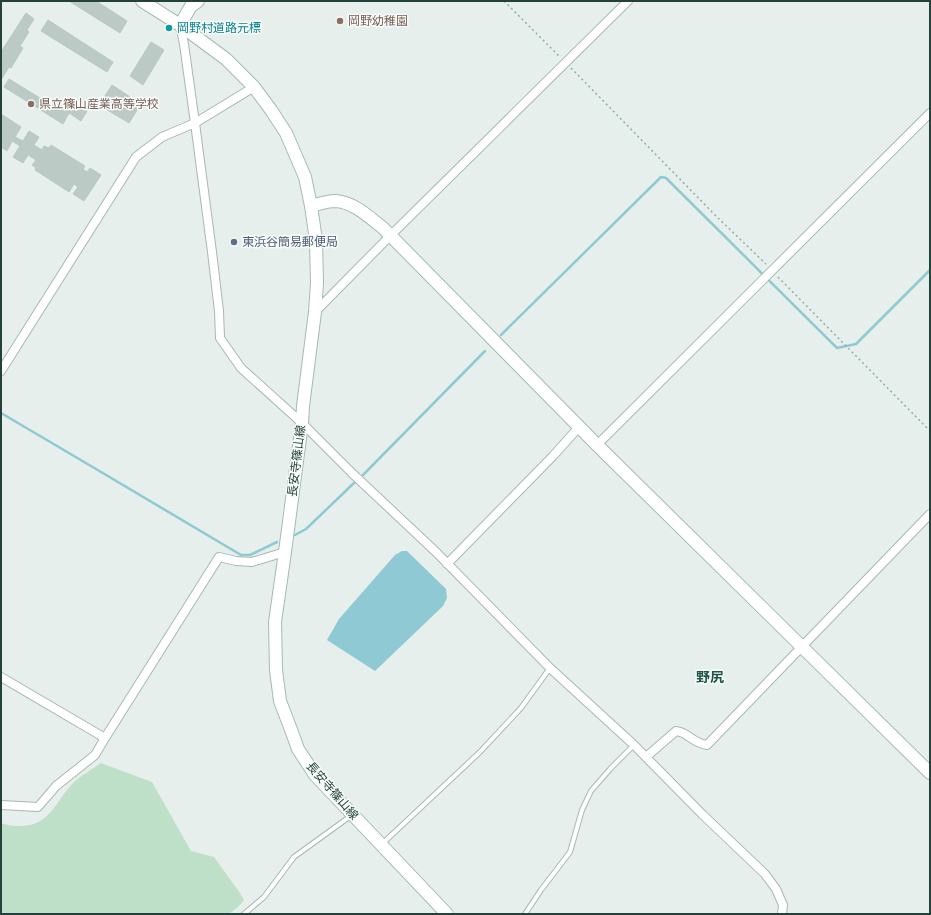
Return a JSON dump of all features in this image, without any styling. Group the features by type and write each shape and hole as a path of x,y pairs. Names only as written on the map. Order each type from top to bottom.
{"main road":[{"name":"長安寺篠山線","path":"142,1 180,25 226,59 254,87 286,133 304,178 311,206 316,240 317,283 302,424 275,622 276,670 280,701 298,749 315,775 447,914"},
{"path":"180,25 191,6 198,1"},
{"path":"311,206 334,201 346,202 364,212 390,236 597,445 930,774"}],"street":[{"path":"315,312 628,1"},
{"path":"180,25 195,123 219,311 220,338 241,368 302,424 447,564 550,668 634,745 703,815 765,874 776,889 783,905 782,914"},
{"path":"1,371 136,157 162,137 195,123 254,87"},
{"path":"597,445 930,113"},
{"path":"447,564 553,456 579,427"},
{"path":"646,757 676,731 682,731 700,744 707,745 930,514"},
{"path":"1,805 38,807 56,786 95,755 219,557 236,561 252,562 285,552"},
{"path":"1,677 105,738"}],"lane":[{"path":"382,845 480,752 521,708 550,668"},
{"path":"524,914 570,852 582,810 591,791 634,745"},
{"path":"244,914 264,897 294,857 352,815"}],"path":[{"path":"504,1 930,430"}],"green space":[{"path":"101,763 152,782 191,851 214,857 240,893 244,900 239,906 229,914 1,914 1,823 7,825 27,826 44,819 73,783"}],"water":[{"path":"402,551 407,551 446,589 447,598 443,606 375,671 327,640 339,619 395,555"}],"building":[{"path":"69,1 96,1 127,21 120,33"},
{"path":"26,13 34,19 27,30 29,32 20,46 23,48 11,68 9,67 1,80 1,52"},
{"path":"48,20 113,62 107,72 41,31"},
{"path":"151,42 164,50 143,85 130,76"},
{"path":"9,79 61,111 68,100 87,111 81,121 69,113 63,124 4,87"},
{"path":"112,85 141,104 129,123 99,105"},
{"path":"1,114 21,127 15,137 23,141 29,131 39,137 34,145 42,150 44,146 49,148 51,145 85,166 83,169 87,172 90,168 101,175 84,201 73,194 78,187 74,184 69,192 35,170 36,168 32,165 36,160 28,155 23,163 13,157 20,146 12,141 7,151 1,147"}],"waterway":[{"path":"501,335 661,177 666,178 837,348 856,344 930,270"},
{"path":"363,475 485,351"},
{"path":"1,413 241,555 250,555 277,542"},
{"path":"295,535 306,529 355,482"}],"place":[{"name":"岡野幼稚園","path":"340,21"},
{"name":"岡野村道路元標","path":"169,28"},
{"name":"県立篠山産業高等学校","path":"31,104"},
{"name":"東浜谷簡易郵便局","path":"234,242"}],"district":[{"name":"野尻","path":"710,677"}]}
